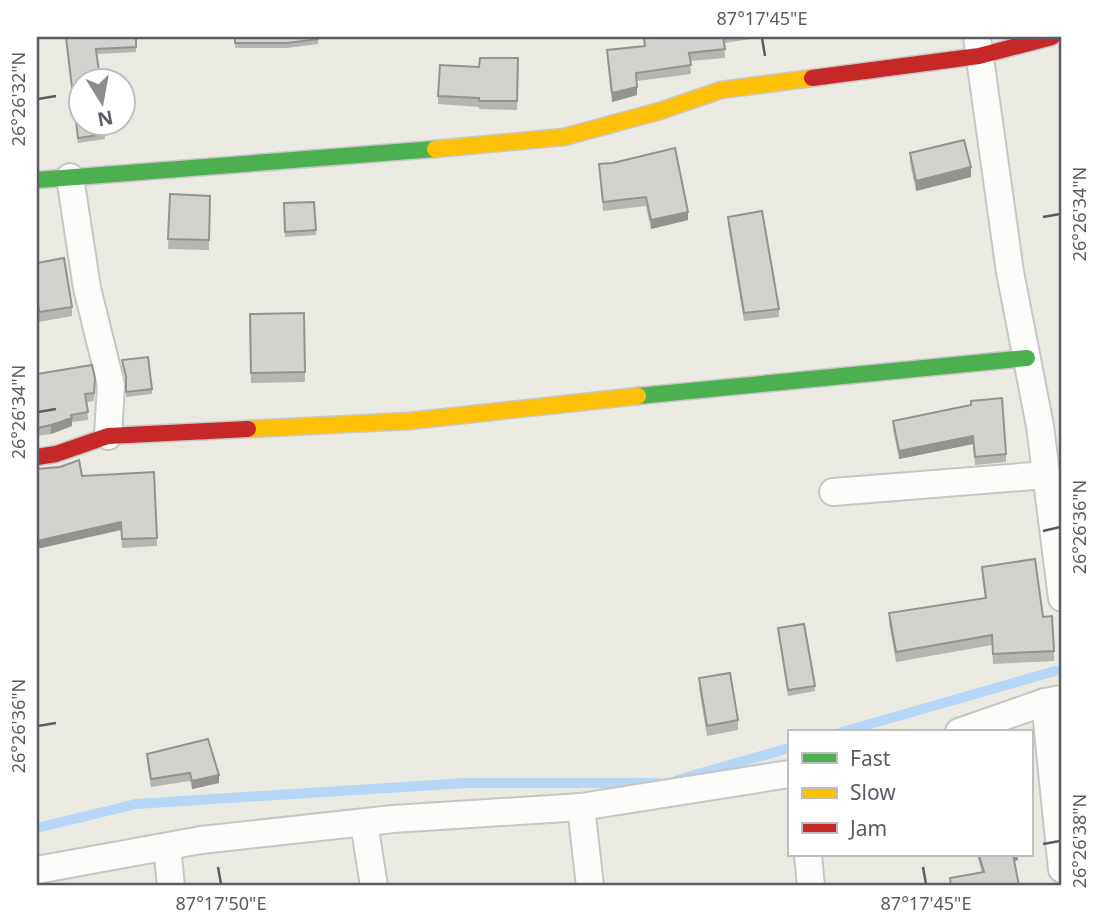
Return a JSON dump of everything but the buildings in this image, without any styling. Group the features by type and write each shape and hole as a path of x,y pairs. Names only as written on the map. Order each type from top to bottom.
{"street":[{"path":"37,180 564,137 660,111 721,90 978,46 1052,37"},
{"path":"978,46 1010,272 1040,426 1062,598"},
{"path":"70,177 87,288 111,386 108,436"},
{"path":"37,457 56,454 108,436 409,421 1027,358"},
{"path":"833,492 1046,475"},
{"path":"965,730 1054,700 1062,869"},
{"path":"37,870 201,840 393,819 581,807 788,774"},
{"path":"581,807 590,886"},
{"path":"364,823 374,886"},
{"path":"167,847 171,886"},
{"path":"808,856 811,886"}],"waterway":[{"path":"849,730 1055,671"},
{"path":"677,780 788,748"},
{"path":"37,828 136,804 466,783 659,783"}],"traffic: fast":[{"path":"37,180 435,149"},
{"path":"638,396 1027,358"}],"traffic: slow":[{"path":"435,149 564,137 660,111 721,90 812,78"},
{"path":"248,429 409,421 638,396"}],"traffic: jam":[{"path":"812,78 979,56 1052,37"},
{"path":"37,457 56,454 108,436 248,429"}]}
